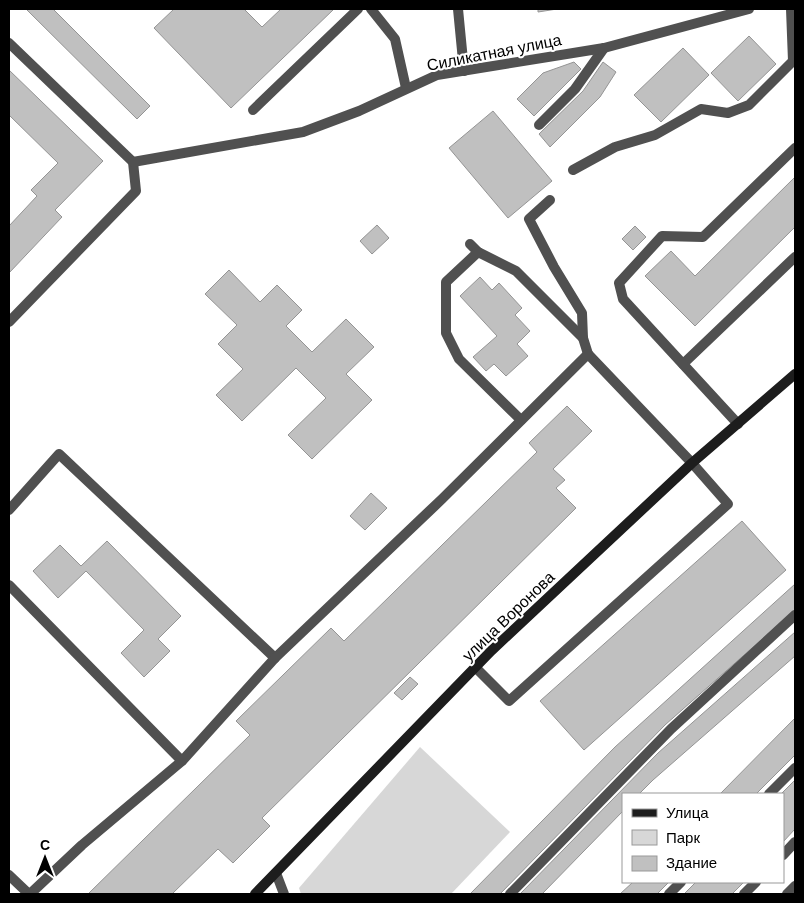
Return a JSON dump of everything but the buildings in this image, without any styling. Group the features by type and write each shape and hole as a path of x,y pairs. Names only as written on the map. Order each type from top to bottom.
{"main road":[{"name":"улица Воронова","path":"256,894 476,667 692,463 795,374"}],"street":[{"path":"253,110 358,9"},
{"path":"371,9 395,39 406,88"},
{"path":"458,9 464,71"},
{"name":"Силикатная улица","path":"133,162 303,132 359,111 437,75 604,48 749,9"},
{"path":"573,170 615,147 655,135 700,109 728,113 749,105 793,61 791,9"},
{"path":"9,43 133,162 136,191 9,322"},
{"path":"540,124 576,89 604,48"},
{"path":"738,424 623,299 619,282 662,236 704,237 795,148"},
{"path":"476,667 509,701 728,504 692,463 588,354 583,338 582,313 554,267 529,219 550,200"},
{"path":"470,244 478,252 516,271 583,338"},
{"path":"478,252 446,282 446,332 459,359 521,420"},
{"path":"683,364 795,257"},
{"path":"9,875 30,894 82,845 182,761 275,658 442,499 588,354"},
{"path":"9,510 59,454 275,658"},
{"path":"9,585 182,761"},
{"path":"510,894 671,729 795,615"},
{"path":"770,793 795,768"},
{"path":"784,853 795,842"},
{"path":"276,873 284,894"},
{"path":"669,894 680,883"},
{"path":"744,894 755,883"},
{"path":"787,894 795,886"}],"green space":[{"path":"420,747 510,832 451,894 301,894 299,888"}]}
